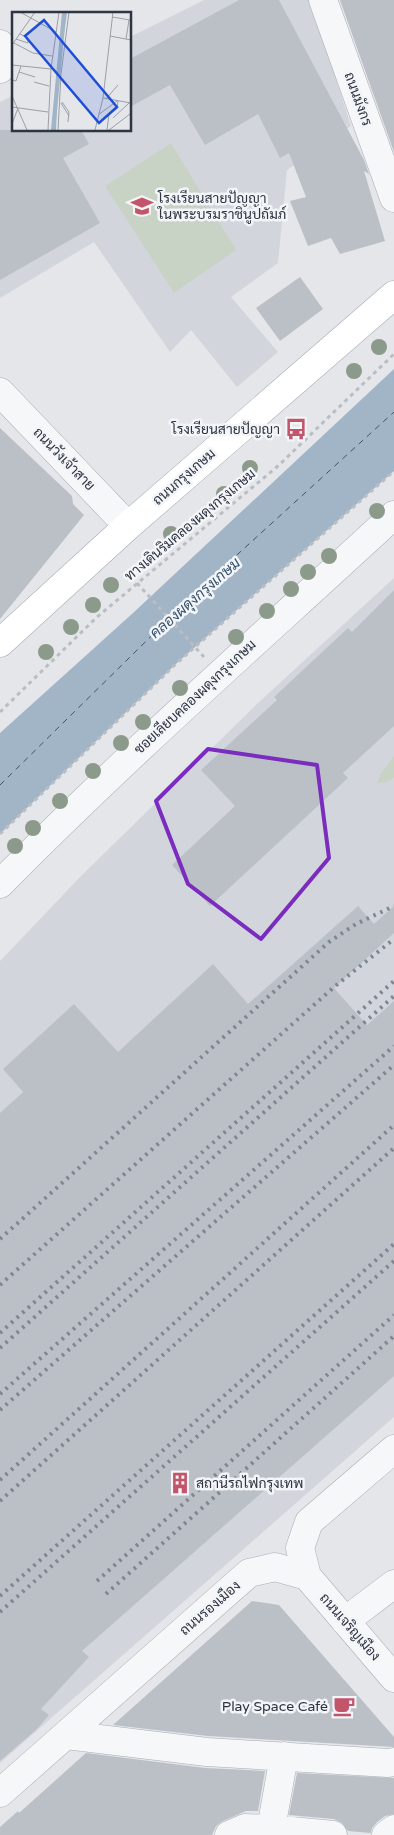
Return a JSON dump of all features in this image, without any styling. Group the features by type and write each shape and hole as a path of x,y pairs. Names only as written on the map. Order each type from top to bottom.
{"main road":[{"name":"ถนนกรุงเกษม","path":"0,644 128,526 394,295"}],"street":[{"name":"ถนนมังกร","path":"323,0 394,198"},
{"path":"0,44 6,58 0,69"},
{"name":"ถนนวังเจ้าสาย","path":"0,392 128,526"},
{"name":"ซอยเลียบคลองผดุงกรุงเกษม","path":"0,884 216,677 394,515"},
{"path":"307,1576 300,1548 309,1522 394,1449"},
{"name":"ถนนรองเมือง","path":"0,1793 250,1573 275,1567 307,1576"},
{"name":"ถนนเจริญเมือง","path":"307,1576 394,1678"},
{"path":"345,1621 394,1584"},
{"path":"66,1734 207,1752 394,1762"},
{"path":"271,1829 284,1756"},
{"path":"229,1835 246,1828 333,1835"},
{"path":"386,1835 394,1829"}],"path":[{"name":"ทางเดินริมคลองผดุงกรุงเกษม","path":"0,712 97,617 278,466 394,354"},
{"path":"0,834 177,663 394,471"},
{"path":"137,583 204,657"}],"highlighted area":[{"path":"208,749 317,765 329,858 261,939 188,884 156,801"}],"shaded area":[{"name":"โรงเรียนสายปัญญา ในพระบรมราชินูปถัมภ์","path":"204,0 311,0 351,126 287,170 278,263 231,297 278,352 237,387 191,330 170,352 94,242 0,298 0,102 12,96 12,131 131,131 131,36"},
{"path":"394,578 394,1417 0,1763 0,961 82,875 258,703"}],"green space":[{"path":"171,143 236,250 174,293 105,186"},
{"path":"394,756 394,778 387,782 377,783 381,773"}],"water":[{"name":"คลองผดุงกรุงเกษม","path":"394,369 394,471 177,663 0,834 0,733 133,613"}],"building":[{"path":"239,0 279,0 364,160 369,174 364,171 385,241 340,254 331,238 308,246 290,201 306,197 289,153 280,158 258,114 205,145 170,85 131,106 131,58"},
{"path":"340,0 394,0 394,152"},
{"path":"0,130 82,131 89,144 63,158 100,223 0,280"},
{"path":"300,277 323,309 280,341 256,308"},
{"path":"0,428 72,496 73,504 84,515 0,619"},
{"path":"394,590 394,726 343,773 348,778 210,906 172,865 235,806 201,770 277,700 274,697 348,628 352,632"},
{"path":"358,906 374,924 394,906 394,933 334,988 367,1025 394,1001 394,1376 82,1651 89,1657 41,1709 49,1715 37,1729 0,1761 0,1113 23,1092 3,1069 74,1004 118,1052 213,964 248,1004"},
{"path":"252,1601 279,1605 394,1737 394,1747 208,1736 113,1725"},
{"path":"86,1753 205,1768 265,1771 258,1811 246,1811 223,1821 216,1826 212,1835 0,1835 0,1827 18,1811 19,1813"},
{"path":"297,1773 394,1778 394,1814 385,1816 377,1822 372,1828 371,1833 348,1831 342,1823 334,1819 289,1815"}],"ferry route":[{"path":"0,785 194,594 394,412"}],"railway":[{"path":"0,1239 329,942 356,924 394,906"},
{"path":"0,1285 334,987 394,939"},
{"path":"0,1333 394,981"},
{"path":"0,1348 394,996"},
{"path":"0,1394 394,1046"},
{"path":"0,1410 394,1065"},
{"path":"0,1480 394,1125"},
{"path":"0,1501 394,1148"},
{"path":"0,1596 394,1244"},
{"path":"0,1612 394,1261"},
{"path":"97,1581 394,1315"},
{"path":"106,1594 394,1336"}],"place":[{"name":"โรงเรียนสายปัญญา ในพระบรมราชินูปถัมภ์","path":"142,206"},
{"name":"โรงเรียนสายปัญญา","path":"296,429"},
{"name":"สถานีรถไฟกรุงเทพ","path":"180,1483"},
{"name":"Play Space Café","path":"344,1706"}]}
